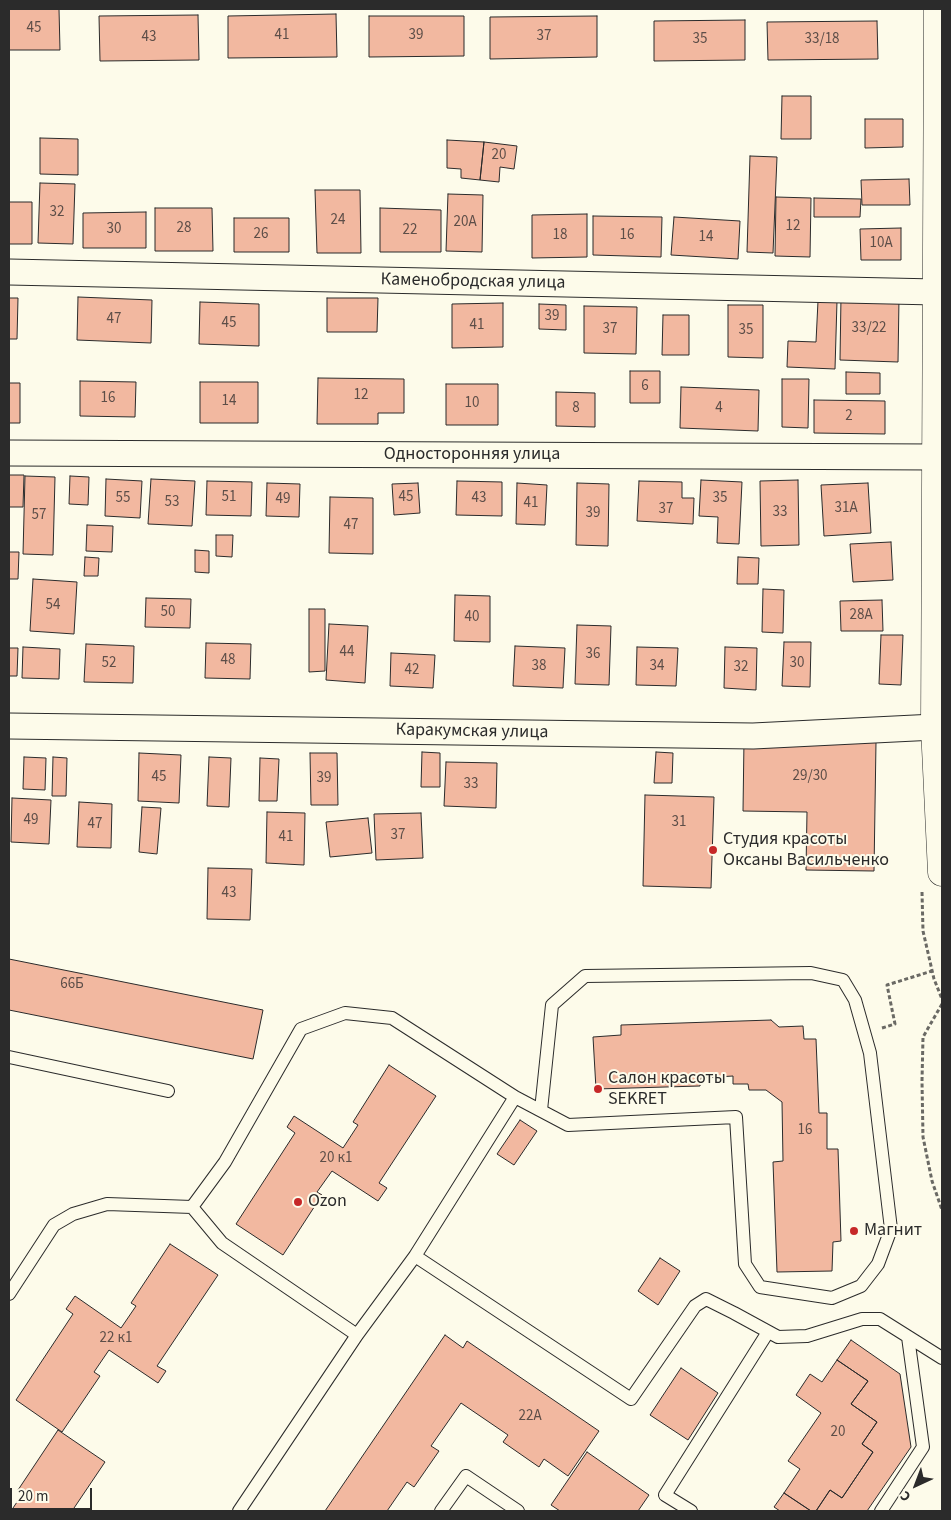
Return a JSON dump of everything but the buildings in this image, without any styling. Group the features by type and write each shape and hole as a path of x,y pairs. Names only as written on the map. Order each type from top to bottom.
{"main road":[{"path":"938,9 935,727 942,872"}],"street":[{"name":"Каменобродская улица","path":"9,272 936,292"},
{"name":"Односторонняя улица","path":"9,453 935,457"},
{"name":"Каракумская улица","path":"9,726 753,736 935,727"}],"lane":[{"path":"192,1207 225,1162 301,1029 345,1013 392,1018 515,1097 568,1125 736,1117 744,1264 760,1287 832,1298 861,1286 878,1264 891,1229 870,1052 855,1000 843,980 811,973 585,976 552,1005 541,1110"},
{"path":"9,1058 168,1091"},
{"path":"239,1511 357,1335 415,1256 515,1097"},
{"path":"9,1294 54,1225 73,1214 107,1204 192,1207 222,1243 357,1335"},
{"path":"415,1256 630,1399 694,1306 706,1299 778,1337 807,1336 862,1319 880,1319 942,1358"},
{"path":"691,1511 665,1494 768,1332"},
{"path":"881,1511 923,1447 908,1337"},
{"path":"441,1511 466,1476 518,1511"}],"path":[{"path":"865,1033 895,1024 887,984 932,971"},
{"path":"942,1004 923,1037 922,1081 923,1137 932,1181 942,1210"}],"place":[{"name":"Студия красоты Оксаны Васильченко","path":"713,850"},
{"name":"Салон красоты SEKRET","path":"598,1089"},
{"name":"Ozon","path":"298,1202"},
{"name":"Магнит","path":"854,1231"}]}
